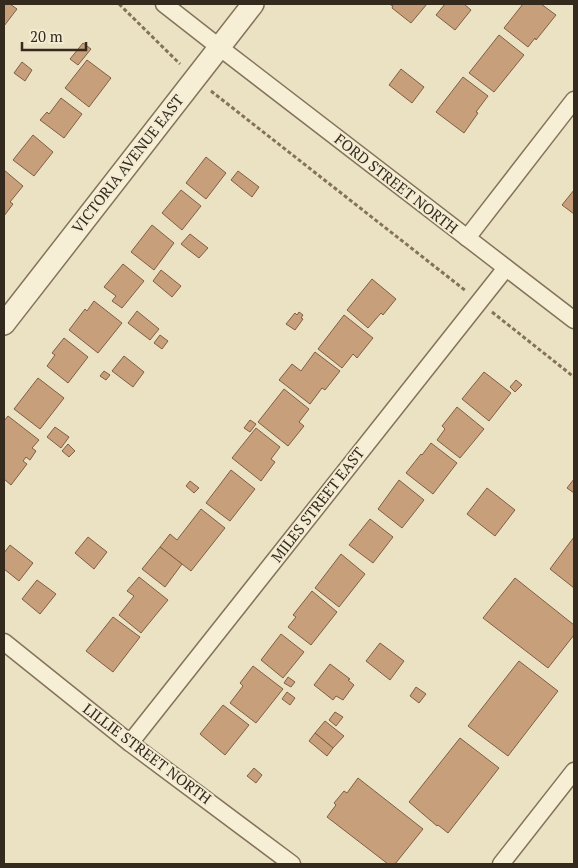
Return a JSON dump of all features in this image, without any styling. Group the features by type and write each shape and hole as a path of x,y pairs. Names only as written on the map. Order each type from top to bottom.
{"street":[{"name":"FORD STREET NORTH","path":"164,4 574,320"},
{"name":"VICTORIA AVENUE EAST","path":"4,324 253,4"},
{"path":"467,238 574,100"},
{"name":"MILES STREET EAST","path":"130,743 506,268"},
{"name":"LILLIE STREET NORTH","path":"4,642 130,743 292,864"},
{"path":"501,864 574,771"}],"path":[{"path":"119,4 195,78 574,377"}],"building":[{"path":"4,4 10,4 17,9 4,26"},
{"path":"389,4 427,4 411,23"},
{"path":"445,4 464,4 471,10 455,30 436,15"},
{"path":"523,4 541,4 556,15 528,47 504,28"},
{"path":"499,35 524,55 494,92 469,73"},
{"path":"83,43 91,49 78,65 70,59"},
{"path":"87,60 111,78 89,107 65,88"},
{"path":"22,62 32,70 25,81 14,73"},
{"path":"401,69 424,87 412,103 389,85"},
{"path":"463,77 488,96 464,133 436,112"},
{"path":"61,98 82,114 64,138 40,120 47,112 49,114"},
{"path":"33,135 53,152 34,176 13,160"},
{"path":"206,157 226,173 206,199 186,183"},
{"path":"4,170 23,186 10,202 13,204 4,216"},
{"path":"238,171 259,187 252,197 231,180"},
{"path":"181,190 201,206 182,230 162,213"},
{"path":"574,190 574,214 562,205"},
{"path":"152,225 174,243 154,270 131,252"},
{"path":"190,234 208,248 199,258 181,244"},
{"path":"123,264 144,281 122,308 112,301 116,296 104,287"},
{"path":"161,270 181,286 172,297 153,281"},
{"path":"372,279 396,299 383,315 381,313 368,328 347,310"},
{"path":"94,301 122,323 98,353 69,330 85,309 87,311"},
{"path":"137,311 159,329 150,340 128,323"},
{"path":"299,312 303,315 301,318 303,319 295,330 286,324 295,313 297,315"},
{"path":"344,315 373,338 357,358 353,354 342,368 318,349"},
{"path":"160,335 168,341 162,349 154,343"},
{"path":"64,338 88,357 68,383 47,366 55,355 52,353"},
{"path":"315,352 340,371 325,390 322,388 310,404 279,380 292,364 301,371"},
{"path":"124,356 144,372 133,387 112,371"},
{"path":"104,371 110,375 106,380 100,376"},
{"path":"484,372 511,393 489,421 462,399"},
{"path":"38,378 64,398 40,429 14,409"},
{"path":"516,380 522,385 515,392 510,387"},
{"path":"284,389 309,409 299,422 304,426 288,446 258,422"},
{"path":"457,407 484,429 460,458 437,440 445,429 442,426"},
{"path":"8,416 39,440 32,448 36,451 30,460 26,457 23,461 27,464 11,485 4,479 4,421"},
{"path":"250,420 256,424 250,432 244,428"},
{"path":"55,427 69,437 61,448 47,437"},
{"path":"256,428 280,447 271,459 275,462 261,481 232,458"},
{"path":"431,443 457,463 433,494 406,473"},
{"path":"68,444 75,451 69,457 62,451"},
{"path":"231,470 255,489 230,521 206,503"},
{"path":"574,479 574,493 567,488"},
{"path":"399,480 424,500 402,528 378,509"},
{"path":"190,481 199,488 194,493 186,486"},
{"path":"487,488 515,510 495,536 467,514"},
{"path":"201,509 225,528 191,571 160,547 170,534 177,540"},
{"path":"370,519 393,537 373,563 349,545"},
{"path":"88,537 107,552 94,569 75,553"},
{"path":"574,537 574,588 550,569"},
{"path":"10,545 33,563 19,581 4,569 4,553"},
{"path":"160,547 182,564 165,587 142,569"},
{"path":"341,554 365,574 339,607 315,588"},
{"path":"139,577 168,600 141,633 119,615 134,596 127,591"},
{"path":"515,578 574,625 574,635 548,668 483,618"},
{"path":"37,580 56,594 40,614 22,599"},
{"path":"312,591 337,612 311,645 288,627 296,617 293,615"},
{"path":"113,617 140,637 113,672 86,651"},
{"path":"281,634 304,652 283,678 261,660"},
{"path":"380,643 404,661 390,680 366,661"},
{"path":"519,661 558,691 508,756 468,726"},
{"path":"330,664 350,679 348,680 354,685 343,700 336,696 333,700 314,685"},
{"path":"253,666 283,689 256,723 230,703 243,686 240,683"},
{"path":"288,677 295,682 291,687 284,683"},
{"path":"416,687 426,694 419,703 410,696"},
{"path":"287,692 295,698 290,705 282,699"},
{"path":"223,705 249,725 225,755 200,734"},
{"path":"335,712 343,717 336,726 329,720"},
{"path":"325,721 344,736 333,748 315,733"},
{"path":"315,733 333,748 327,756 309,741"},
{"path":"460,738 499,768 448,833 409,802"},
{"path":"254,768 262,775 256,783 247,776"},
{"path":"358,778 423,829 395,864 388,864 327,817 336,805 334,803 344,791 347,793"}]}
